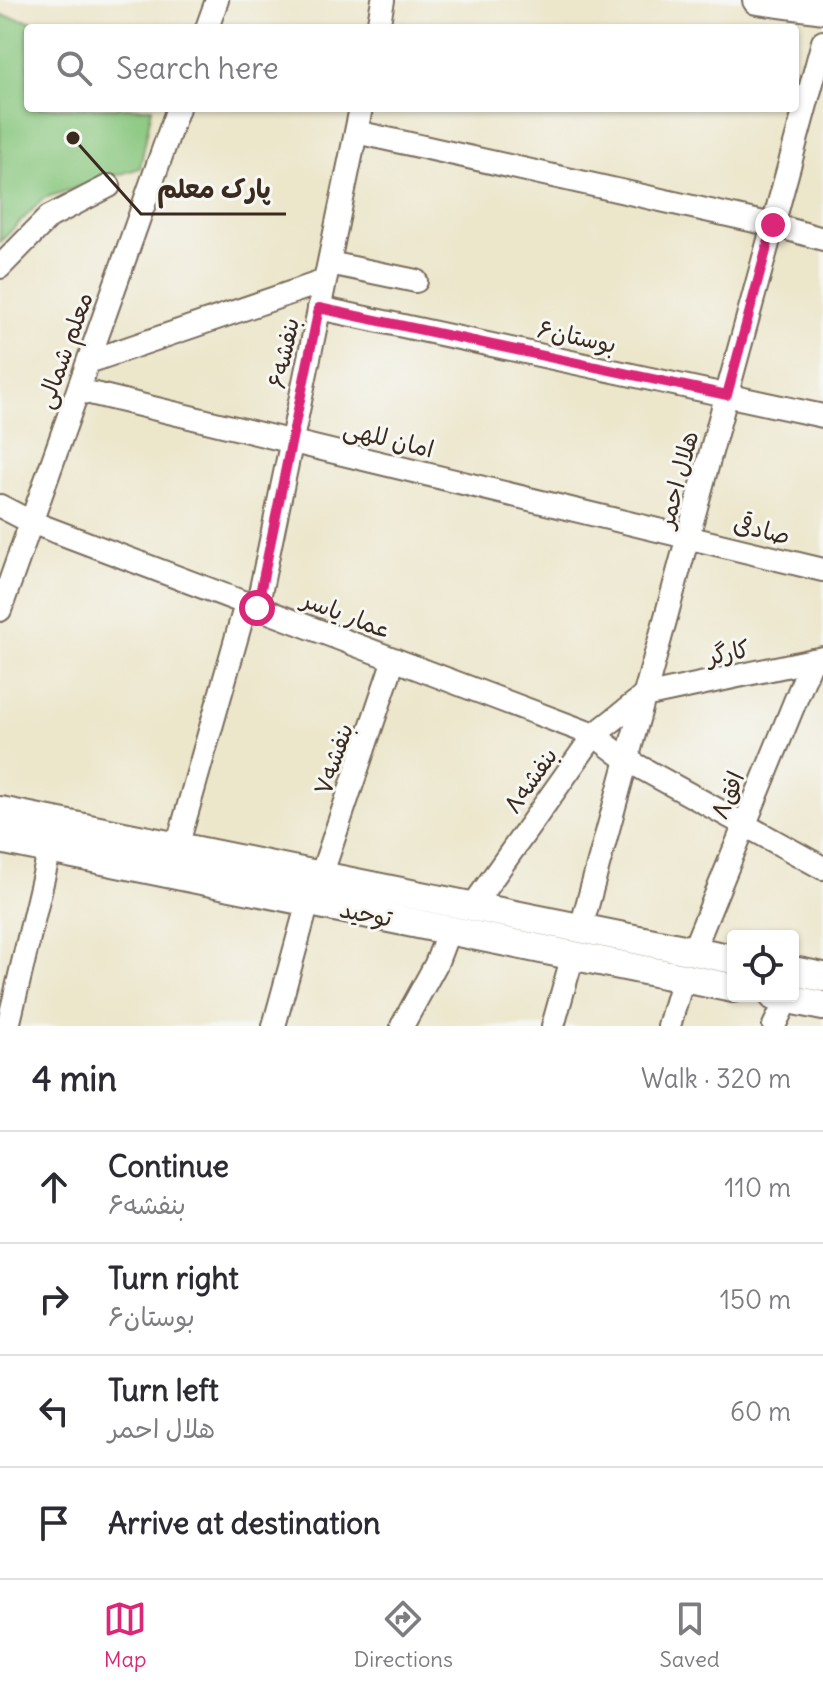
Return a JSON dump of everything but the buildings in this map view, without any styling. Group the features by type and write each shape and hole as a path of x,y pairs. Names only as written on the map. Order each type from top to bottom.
{"main road":[{"path":"757,0 823,9"},
{"name":"توحید","path":"0,811 727,958"},
{"name":"توحید","path":"0,839 727,987"},
{"path":"573,955 581,928"},
{"path":"803,980 823,1006"}],"street":[{"path":"208,24 217,0"},
{"path":"379,24 383,0"},
{"name":"هلال احمر","path":"581,928 823,42"},
{"name":"معلم شمالی","path":"0,610 177,112"},
{"name":"بنفشه۶","path":"177,847 252,606 292,441 360,112"},
{"path":"356,132 773,225 823,239"},
{"path":"0,267 49,217 109,186"},
{"path":"88,362 327,272 416,281"},
{"name":"بوستان۶","path":"319,308 823,416"},
{"name":"امان للهی","path":"78,390 688,538"},
{"name":"عمار یاسر","path":"0,506 31,522 594,735 627,760 823,868"},
{"name":"صادقی","path":"688,538 823,570"},
{"name":"بنفشه۷","path":"321,876 394,659"},
{"name":"کارگر","path":"644,696 818,659"},
{"name":"افق۸","path":"693,951 743,824 818,659"},
{"name":"بنفشه۸","path":"472,907 594,735 644,696"},
{"path":"8,1026 50,849"},
{"path":"274,1026 308,902"},
{"path":"402,1026 436,964 449,930"},
{"path":"553,1026 573,955"},
{"path":"669,1026 683,978"},
{"path":"774,1026 803,980"}],"green space":[{"path":"0,15 44,24 24,24 24,112 151,112 140,168 44,198 0,242"}],"place":[{"name":"پارک معلم","path":"73,138"}],"route":[{"path":"257,608 319,308 727,395 773,225"}]}
